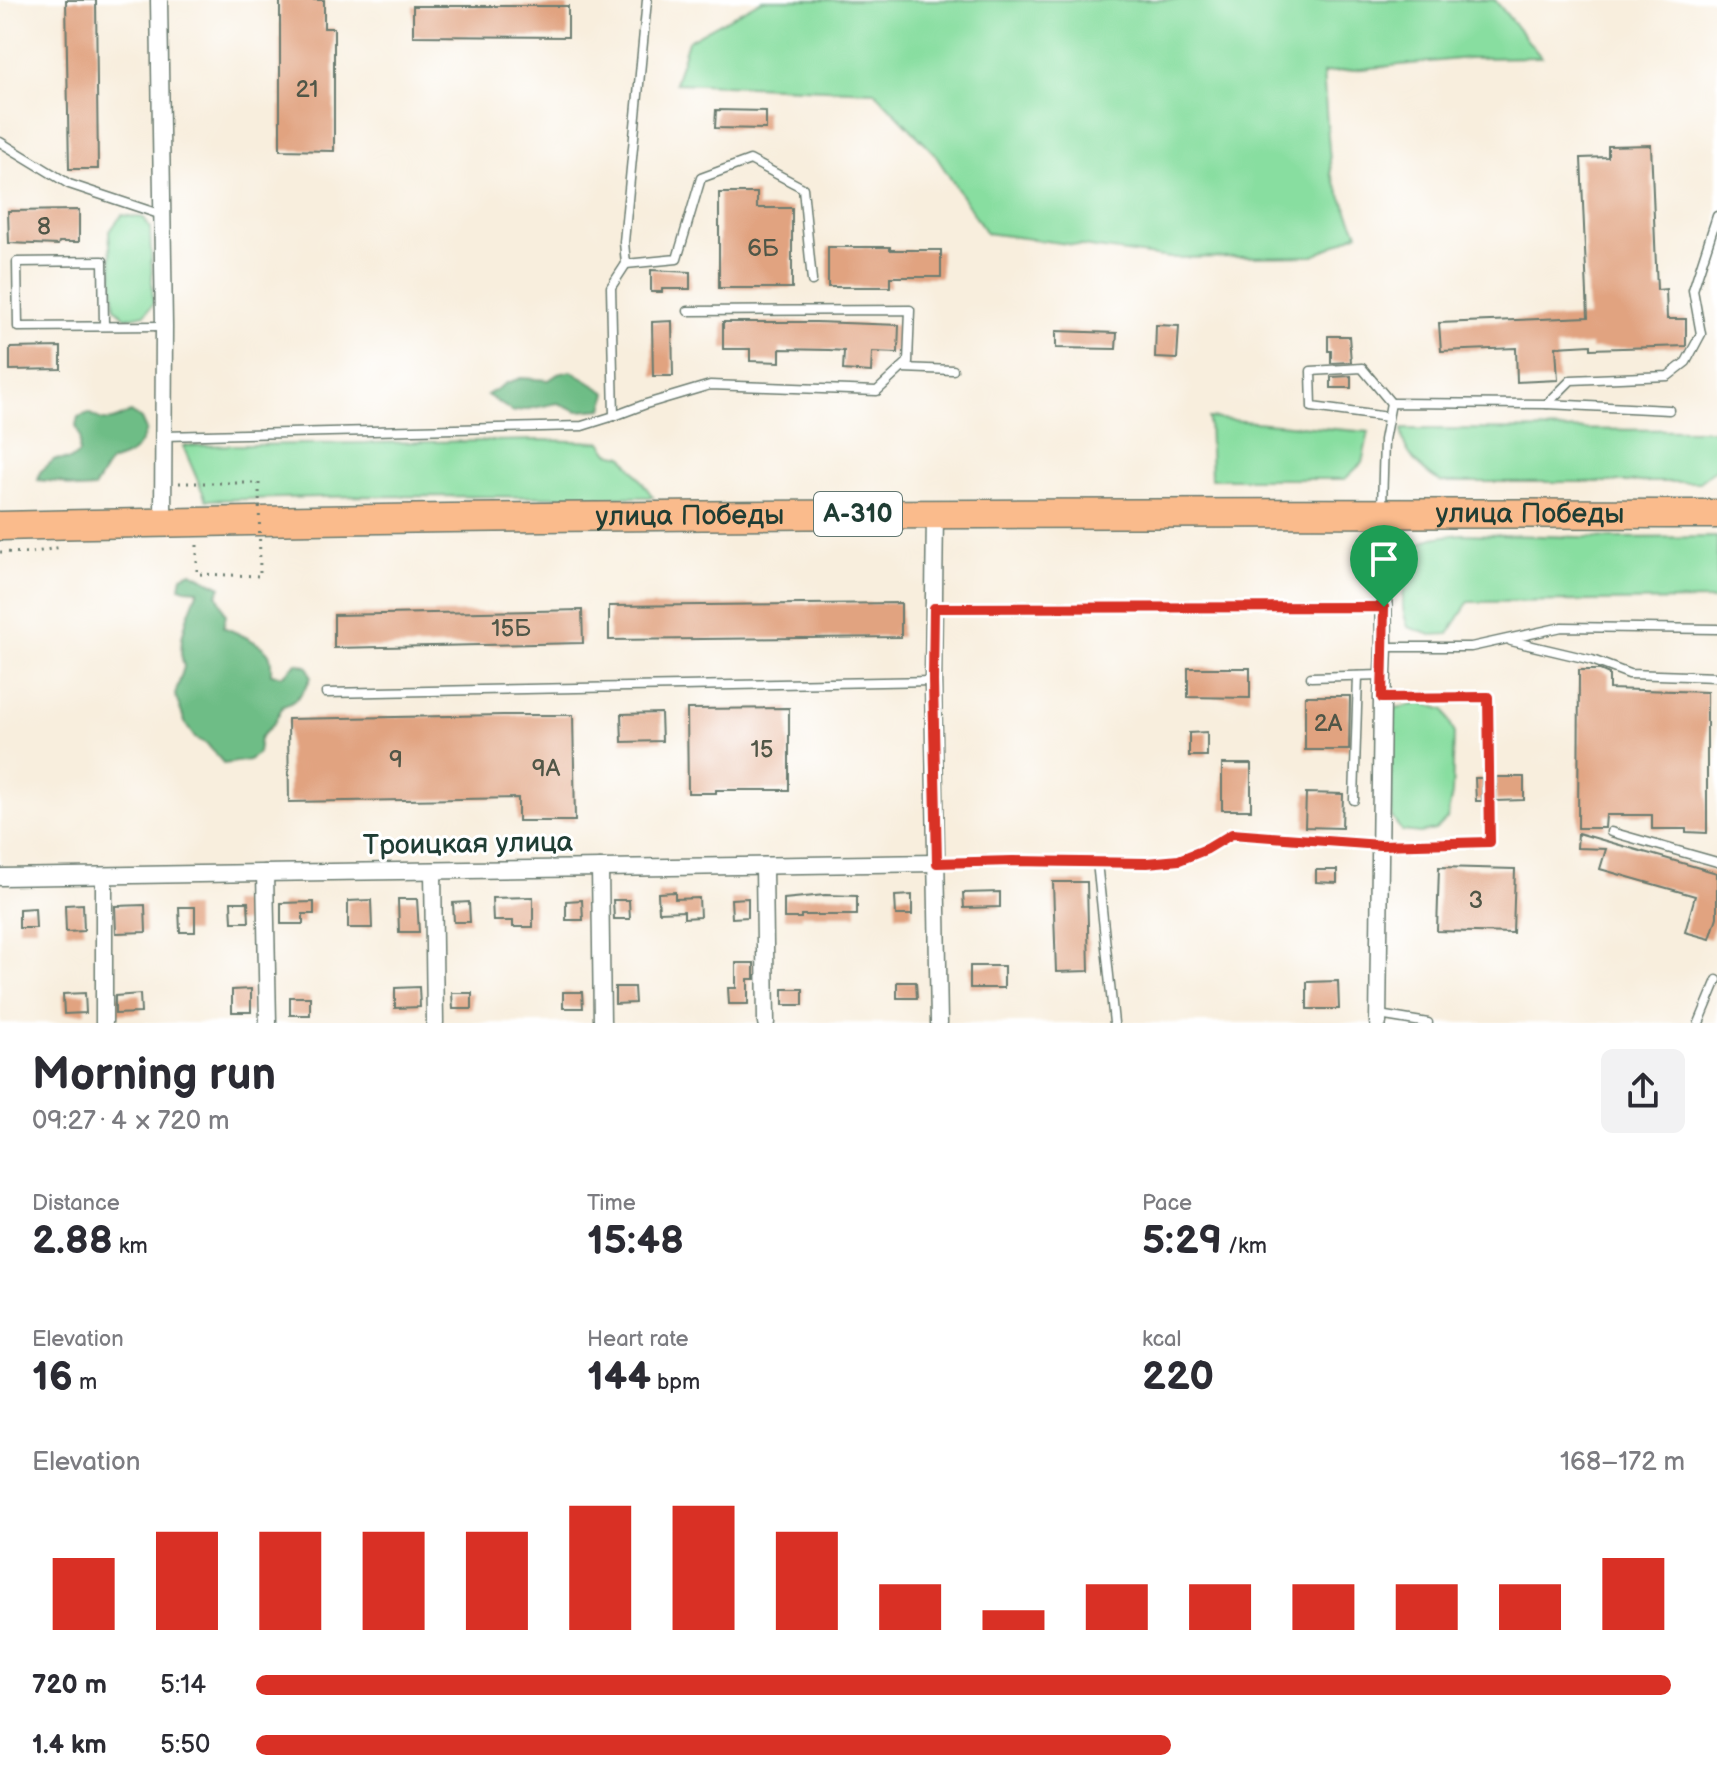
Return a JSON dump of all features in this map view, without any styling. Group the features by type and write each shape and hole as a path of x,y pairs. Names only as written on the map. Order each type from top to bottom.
{"highway":[{"name":"улица Победы","path":"0,526 935,513 1717,514"}],"street":[{"path":"159,0 164,326 163,522"},
{"path":"935,513 933,681 939,1023"},
{"path":"1378,1019 1384,647 1382,513"},
{"name":"Троицкая улица","path":"0,877 937,863"},
{"path":"764,866 766,1023"},
{"path":"600,868 602,1023"},
{"path":"433,871 435,1023"},
{"path":"265,873 268,1023"},
{"path":"104,876 104,1023"}],"lane":[{"path":"614,416 611,287 626,264 624,242 647,0"},
{"path":"0,142 69,184 163,215"},
{"path":"626,264 677,259 701,178 750,160 803,188 812,281"},
{"path":"1547,404 1571,380 1668,376 1686,362 1701,334 1693,290 1717,216"},
{"path":"104,326 103,261 17,262 18,327 164,326"},
{"path":"164,436 582,426 710,385 877,391 908,362 910,310 688,311"},
{"path":"902,368 953,370"},
{"path":"1388,417 1312,407 1311,371 1362,368 1391,403 1547,404 1669,410"},
{"path":"1382,513 1384,440 1391,403"},
{"path":"934,608 1384,607"},
{"path":"1384,647 1471,647 1562,627 1717,629"},
{"path":"1506,640 1592,660 1629,674 1717,677"},
{"path":"1311,677 1382,675"},
{"path":"1354,800 1358,676"},
{"path":"326,693 933,681"},
{"path":"937,863 1147,863 1179,860 1207,849 1232,834 1380,845 1490,842 1488,697 1382,698"},
{"path":"1611,832 1717,862"},
{"path":"1097,862 1114,1023"},
{"path":"1699,1023 1717,980"},
{"path":"1378,1019 1428,1023"}],"path":[{"path":"163,483 259,483 260,576 197,574 197,538"},
{"path":"0,552 31,553 62,547"}],"green space":[{"path":"762,0 1495,0 1541,57 1468,58 1323,73 1331,174 1358,233 1314,256 1170,258 986,233 934,153 874,91 675,83 688,41"},
{"path":"122,215 144,218 150,228 153,304 145,314 127,318 115,308 109,232"},
{"path":"571,371 607,393 603,409 578,411 558,403 513,412 487,395 521,378 549,380"},
{"path":"131,412 141,419 146,430 143,437 133,452 110,462 94,488 79,489 60,482 38,480 40,472 55,459 70,460 79,453 78,417 89,413 110,420"},
{"path":"1209,418 1369,432 1362,463 1345,479 1211,479"},
{"path":"1402,429 1717,430 1717,468 1699,482 1441,482 1414,460 1405,445"},
{"path":"540,440 601,442 609,453 623,456 653,497 361,496 206,500 183,446"},
{"path":"1461,534 1717,537 1717,600 1469,602 1448,634 1431,635 1408,627 1403,608 1404,594 1414,551 1427,540"},
{"path":"191,572 221,587 217,594 226,615 223,627 266,650 271,659 271,674 282,676 297,663 308,667 311,677 306,687 296,699 283,706 274,723 260,738 258,753 249,760 224,764 207,744 195,738 186,725 175,695 184,667 182,638 198,590 180,587 182,576"},
{"path":"1423,703 1445,710 1454,732 1452,794 1447,819 1435,830 1420,833 1402,831 1392,818 1391,760 1395,708"}],"building":[{"path":"66,0 96,0 98,169 69,169"},
{"path":"280,0 324,0 324,28 334,28 334,151 280,150"},
{"path":"413,6 568,6 568,37 413,36"},
{"path":"716,110 766,111 766,129 715,128"},
{"path":"1651,145 1657,290 1666,289 1667,319 1686,319 1686,346 1556,347 1558,380 1517,382 1516,348 1441,351 1439,323 1588,317 1581,158 1608,157 1608,146"},
{"path":"719,193 757,193 757,208 792,208 792,288 719,288"},
{"path":"79,210 79,242 59,242 58,245 9,243 8,211"},
{"path":"828,247 941,250 941,277 890,277 890,287 828,287"},
{"path":"651,270 690,272 690,289 651,292"},
{"path":"672,321 673,376 653,376 652,322"},
{"path":"723,322 899,325 898,353 872,352 871,372 843,370 844,351 780,349 780,362 750,361 750,349 723,349"},
{"path":"1156,325 1179,326 1177,359 1155,358"},
{"path":"1056,331 1117,333 1116,349 1056,348"},
{"path":"1328,336 1349,336 1351,362 1331,363"},
{"path":"61,347 61,369 10,370 10,348"},
{"path":"1351,376 1351,388 1331,388 1331,377"},
{"path":"901,603 901,637 609,640 609,606"},
{"path":"582,610 583,643 334,648 334,615"},
{"path":"1188,668 1250,668 1250,698 1188,697"},
{"path":"1579,670 1600,670 1609,674 1609,689 1707,692 1707,833 1686,832 1686,829 1652,829 1652,815 1606,815 1605,828 1578,828"},
{"path":"1305,696 1350,696 1349,750 1305,750"},
{"path":"789,708 789,790 688,793 687,709"},
{"path":"661,713 662,741 622,742 621,714"},
{"path":"573,715 575,821 518,821 518,798 289,802 288,719"},
{"path":"1207,732 1207,756 1189,756 1189,733"},
{"path":"1222,764 1251,764 1251,810 1222,810"},
{"path":"1496,777 1524,777 1524,800 1496,801"},
{"path":"1475,778 1482,778 1482,801 1476,801"},
{"path":"1306,793 1343,794 1342,828 1305,827"},
{"path":"1578,833 1717,873 1717,917 1710,939 1685,932 1695,896 1600,869 1606,849 1577,848"},
{"path":"1439,867 1515,869 1513,933 1437,931"},
{"path":"1316,870 1337,870 1337,883 1316,882"},
{"path":"1053,882 1087,882 1089,971 1056,972"},
{"path":"675,892 675,899 699,898 700,917 684,918 684,911 659,912 658,893"},
{"path":"1000,892 1000,907 964,908 963,893"},
{"path":"912,895 912,915 896,915 895,896"},
{"path":"857,896 857,915 784,918 784,899"},
{"path":"533,897 533,927 513,927 513,921 493,921 492,898"},
{"path":"748,898 748,917 732,918 731,899"},
{"path":"398,899 417,899 419,932 399,932"},
{"path":"371,900 372,928 348,928 348,901"},
{"path":"582,900 583,920 566,920 566,901"},
{"path":"613,900 629,900 630,919 614,919"},
{"path":"231,902 248,902 249,922 232,922"},
{"path":"314,902 314,914 303,914 303,924 281,924 281,903"},
{"path":"469,902 470,922 454,922 453,903"},
{"path":"83,904 84,931 66,932 65,905"},
{"path":"145,905 146,932 116,933 115,906"},
{"path":"179,907 195,907 195,932 180,932"},
{"path":"35,908 36,928 19,928 19,909"},
{"path":"736,963 754,963 754,979 748,979 748,1004 729,1004 728,988 736,988"},
{"path":"970,966 1004,966 1004,988 970,988"},
{"path":"1338,981 1339,1009 1307,1009 1307,982"},
{"path":"897,982 916,982 917,998 897,998"},
{"path":"419,987 420,1007 395,1008 395,988"},
{"path":"615,987 634,987 635,1003 615,1004"},
{"path":"251,989 251,1012 232,1012 232,990"},
{"path":"783,989 803,989 803,1005 783,1005"},
{"path":"563,992 582,992 583,1008 563,1008"},
{"path":"85,993 86,1013 64,1014 63,994"},
{"path":"452,993 472,993 472,1009 453,1009"},
{"path":"140,994 141,1013 115,1014 115,996"},
{"path":"290,997 310,997 310,1015 290,1015"}],"route":[{"path":"1384,607 1382,698 1488,697 1490,842 1380,845 1232,834 1207,849 1179,860 1147,863 937,863 934,608 1384,607"}]}
